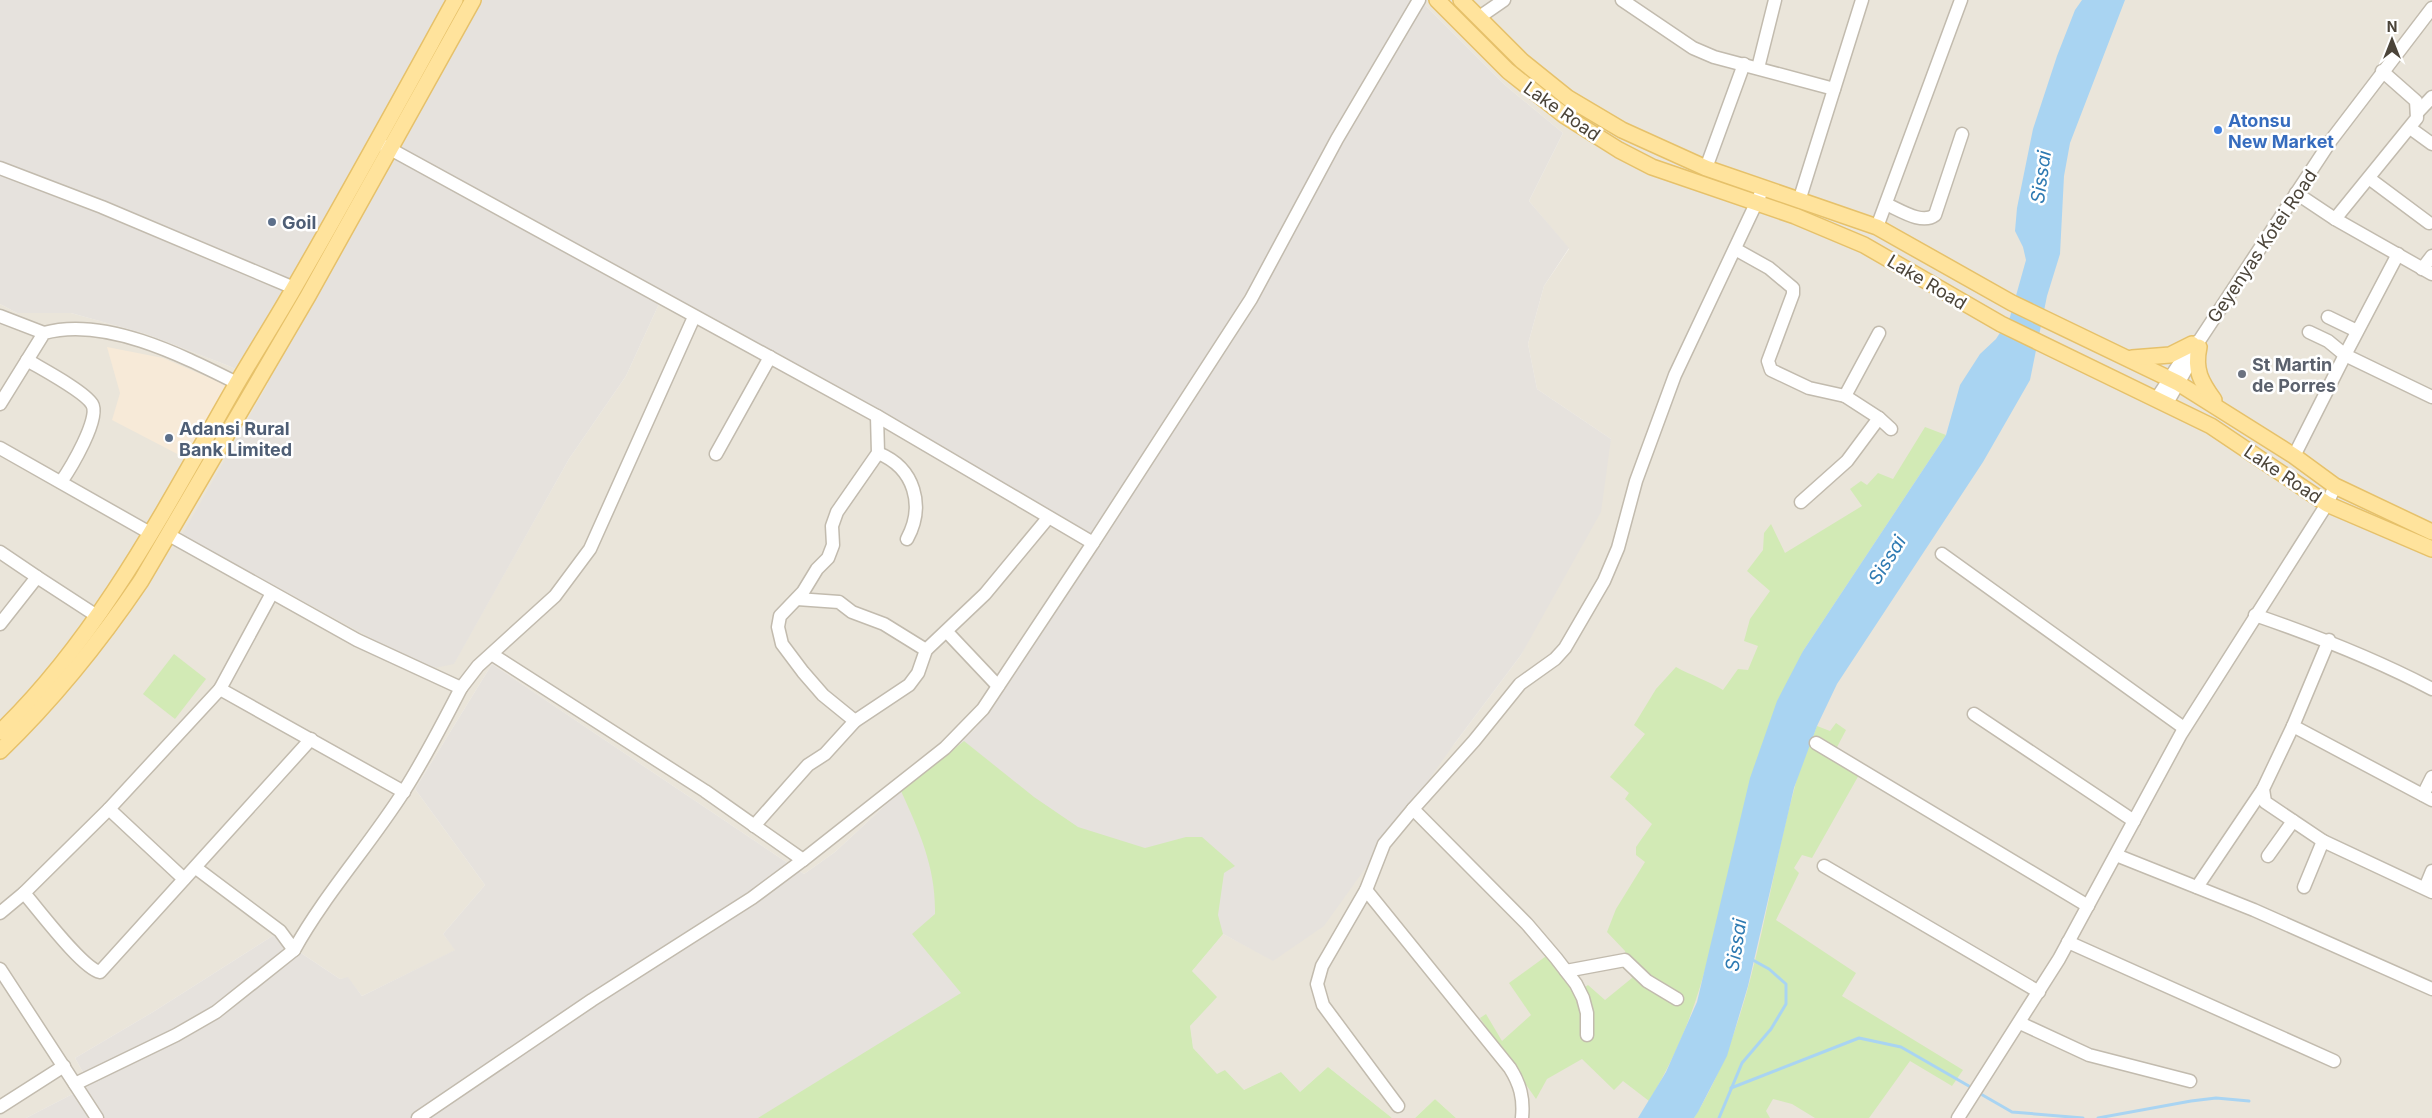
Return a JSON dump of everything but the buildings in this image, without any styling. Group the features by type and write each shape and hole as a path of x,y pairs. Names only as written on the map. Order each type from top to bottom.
{"main road":[{"path":"0,751 31,720 80,665 110,626 169,535 308,296 455,0"},
{"path":"0,732 54,672 97,616 150,533 237,382 294,288 473,0"},
{"name":"Lake Road","path":"1437,0 1508,71 1579,125 1619,150 1652,167 1760,196 1799,201 1878,227 2012,303 2174,380 2220,407 2294,456 2335,486 2432,532"},
{"name":"Lake Road","path":"1461,0 1522,61 1568,98 1622,130 1706,168 1760,196 1864,245 2001,324 2211,426 2327,504 2432,549"},
{"path":"2129,358 2170,355 2197,344 2198,374 2220,407"}],"street":[{"path":"418,1118 592,1000 752,898 944,748 983,709 1251,299 1337,139 1419,0"},
{"path":"1478,18 1504,0"},
{"path":"1622,0 1693,48 1714,57 1834,89"},
{"path":"1758,68 1775,0"},
{"path":"1799,201 1862,0"},
{"path":"1878,227 1961,0"},
{"name":"Geyenyas Kotei Road","path":"2162,401 2197,344 2332,139 2382,71 2432,8"},
{"path":"1706,168 1744,64"},
{"path":"2335,219 2370,179 2415,122 2417,113 2416,101 2382,71"},
{"path":"2417,113 2432,97"},
{"path":"2410,128 2432,144"},
{"path":"1886,204 1923,219 1930,219 1935,216 1962,134"},
{"path":"383,145 876,416 1093,543"},
{"path":"0,168 102,207 294,288"},
{"path":"2370,179 2429,223"},
{"path":"2296,193 2335,219 2427,271 2432,256"},
{"path":"1398,1106 1323,1005 1318,984 1322,966 1366,890 1384,844 1474,741 1520,684 1555,659 1565,648 1604,581 1618,548 1636,481 1660,412 1675,375 1760,196"},
{"path":"1735,249 1776,273 1792,288 1793,294 1768,361 1771,370 1809,388 1846,396 1879,418 1891,429"},
{"path":"2294,456 2398,254"},
{"path":"0,316 44,334 72,328 114,335 156,346 237,382"},
{"path":"2328,316 2357,332"},
{"path":"75,1084 216,1012 294,950 309,923 404,792 442,728 460,688 478,666 493,655 555,596 590,549 694,317"},
{"path":"2309,332 2328,341 2345,355 2432,397"},
{"path":"1846,396 1879,333"},
{"path":"0,404 44,334"},
{"path":"716,454 770,357"},
{"path":"28,360 61,380 92,404 94,412 83,445 61,482"},
{"path":"855,721 823,695 782,644 778,627 780,616 797,599 816,569 828,558 833,545 832,526 837,512 878,453 876,416"},
{"path":"1802,502 1846,461 1879,418"},
{"path":"0,448 150,533"},
{"path":"878,453 898,464 907,476 916,496 914,526 907,540"},
{"path":"1958,1118 2020,1023 2068,942 2184,728 2327,504 2335,486"},
{"path":"754,826 797,777 825,754 855,721 909,685 918,673 926,650 985,594 1048,518"},
{"path":"169,535 357,640 460,688"},
{"path":"0,552 97,616"},
{"path":"1942,554 2184,728"},
{"path":"0,624 37,576"},
{"path":"0,913 24,893 110,809 220,689 272,592"},
{"path":"797,599 840,602 852,612 884,624 926,650"},
{"path":"2255,615 2329,640 2432,689"},
{"path":"947,632 998,686"},
{"path":"2196,887 2263,789 2293,726 2329,640"},
{"path":"493,655 705,791 803,860"},
{"path":"220,689 404,792"},
{"path":"1974,714 2134,822"},
{"path":"2293,726 2428,798 2432,777"},
{"path":"24,893 82,959 94,971 100,972 311,740"},
{"path":"1816,743 2088,906"},
{"path":"2263,789 2265,802 2323,841 2428,890 2432,871"},
{"path":"110,809 184,880"},
{"path":"1413,809 1527,924 1566,971 1583,998 1586,1012 1586,1034"},
{"path":"2268,856 2293,822"},
{"path":"2304,887 2323,841"},
{"path":"2116,855 2196,887 2432,989"},
{"path":"1824,866 2039,992"},
{"path":"196,868 280,931 294,950"},
{"path":"1366,890 1510,1068 1518,1082 1522,1095 1522,1118"},
{"path":"2068,942 2334,1061"},
{"path":"1566,971 1625,960 1647,981 1677,998"},
{"path":"0,969 97,1118"},
{"path":"2020,1023 2089,1055 2190,1082"},
{"path":"0,1108 64,1066"}],"shaded area":[{"path":"0,0 1420,0 1505,85 1563,133 1529,201 1569,248 1544,286 1528,344 1537,389 1611,439 1601,512 1521,655 1455,743 1324,926 1273,961 1223,934 1192,971 1217,997 1190,1026 1193,1048 1217,1074 1225,1070 1244,1090 1281,1072 1300,1092 1328,1067 1392,1118 26,1118 90,1085 75,1058 153,1012 274,935 340,979 348,977 362,996 455,950 443,934 485,885 415,789 492,664 804,874 835,852 894,797 975,729 1102,541 664,293 626,376 569,459 454,664 435,668 413,661 182,535 268,384 229,366 146,334 71,313 17,313 0,304"},
{"path":"1420,0 2432,0 2432,1118 1456,1118 1435,1099 1415,1118 1392,1118 1328,1067 1300,1092 1281,1072 1244,1090 1225,1070 1217,1075 1193,1048 1190,1026 1216,997 1192,971 1223,934 1273,960 1455,743 1521,655 1611,439 1537,389 1528,344 1544,286 1569,249 1529,201 1563,133 1505,85"},
{"path":"664,293 1102,541 975,729 894,797 835,852 804,874 492,664 415,789 485,885 443,934 456,950 362,996 348,978 340,979 274,935 153,1012 75,1058 90,1085 26,1118 0,1118 0,304 17,313 71,313 147,334 229,366 268,384 454,663 569,459 626,376"},
{"path":"107,347 163,358 231,387 187,459 112,420 120,393"}],"green space":[{"path":"1925,427 1946,435 1803,651 1698,994 1669,1066 1649,1101 1623,1081 1614,1090 1582,1059 1547,1079 1536,1099 1480,1018 1486,1014 1502,1041 1531,1015 1509,983 1549,954 1575,994 1588,985 1605,1000 1632,978 1625,951 1607,932 1616,909 1645,862 1636,855 1636,847 1652,824 1625,799 1629,793 1610,777 1645,734 1634,725 1656,689 1676,667 1723,690 1738,669 1748,670 1758,646 1744,641 1750,619 1770,591 1747,571 1763,550 1764,533 1771,524 1785,553 1862,506 1850,489 1861,481 1867,485 1878,473 1893,479"},
{"path":"174,654 206,679 175,719 143,694"},
{"path":"1836,723 1846,730 1836,749 1864,766 1812,858 1802,855 1794,868 1799,873 1776,920 1856,973 1842,996 1963,1070 1952,1086 1910,1061 1869,1118 1815,1118 1792,1104 1773,1099 1766,1111 1770,1118 1694,1118 1715,1080 1745,1000 1801,766 1817,726 1830,731"},
{"path":"964,741 1034,797 1078,827 1145,848 1186,837 1202,837 1235,866 1224,873 1218,915 1223,934 1192,971 1217,997 1190,1026 1193,1048 1217,1074 1225,1070 1244,1090 1281,1072 1300,1092 1328,1067 1392,1118 758,1118 961,993 912,934 935,914 935,897 926,851 901,791"},
{"path":"1435,1099 1456,1118 1415,1118"}],"water":[{"name":"Sissai","path":"2082,0 2125,0 2070,143 2064,176 2060,254 2047,296 2030,380 1983,462 1837,684 1817,726 1794,788 1748,986 1727,1056 1698,1112 1694,1118 1638,1118 1666,1072 1697,1002 1750,778 1777,701 1803,651 1946,435 1960,385 1980,354 1996,339 2010,317 2026,260 2023,247 2015,231 2017,208 2033,129 2057,56 2075,10"}],"waterway":[{"name":"Sissai","path":"1719,1118 1742,1063 1771,1029 1786,1004 1786,984 1769,969 1751,959"},
{"path":"1731,1088 1859,1038 1901,1047 1974,1089"},
{"path":"1979,1093 2012,1112 2083,1118"},
{"path":"2098,1118 2216,1098 2249,1101"}],"place":[{"name":"Atonsu New Market","path":"2218,130"},
{"name":"Goil","path":"272,222"},
{"name":"St Martin de Porres","path":"2242,374"},
{"name":"Adansi Rural Bank Limited","path":"169,438"}]}
